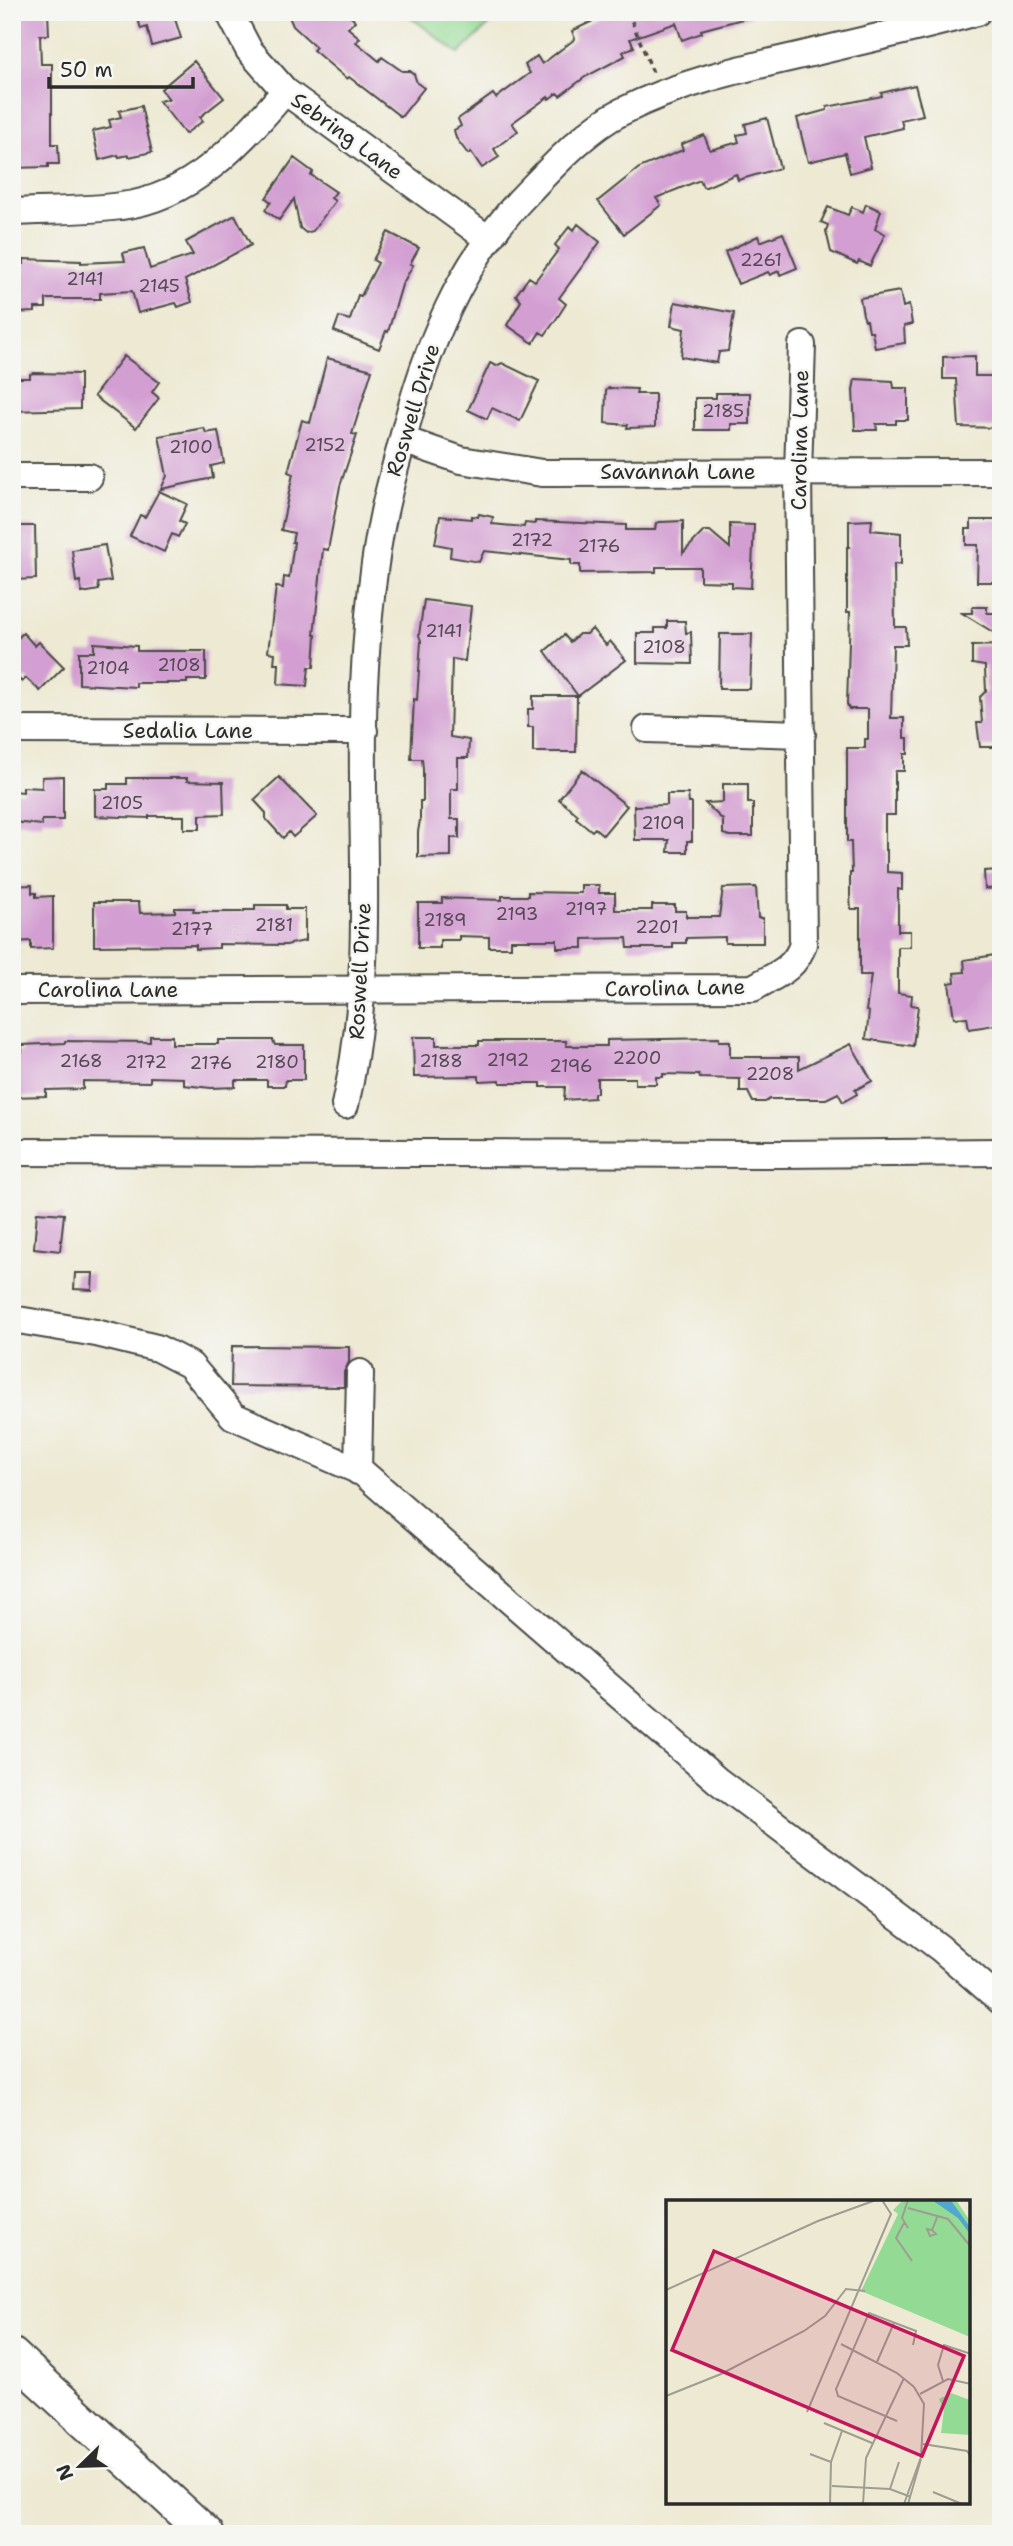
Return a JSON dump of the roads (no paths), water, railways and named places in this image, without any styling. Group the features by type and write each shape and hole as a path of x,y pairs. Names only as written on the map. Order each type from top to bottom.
{"main road":[{"path":"12,2355 207,2534"}],"street":[{"name":"Sebring Lane","path":"229,12 249,50 285,91 488,239"},
{"name":"Roswell Drive","path":"345,1105 354,1065 363,989 363,731 370,608 383,514 414,392 442,318 460,282 513,207 555,164 617,114 693,82 908,21 977,12"},
{"path":"12,212 122,206 165,193 195,179 236,146 285,91"},
{"name":"Carolina Lane","path":"12,991 753,988 793,964 803,944 798,472 802,345"},
{"name":"Savannah Lane","path":"403,440 461,460 542,473 1001,472"},
{"path":"12,477 89,477"},
{"path":"647,729 802,734"},
{"name":"Sedalia Lane","path":"12,730 363,731"},
{"path":"12,1152 1001,1152"},
{"path":"12,1319 96,1333 157,1348 190,1365 233,1416 358,1471 718,1781 940,1948 1001,2001"},
{"path":"358,1471 360,1373"}]}
